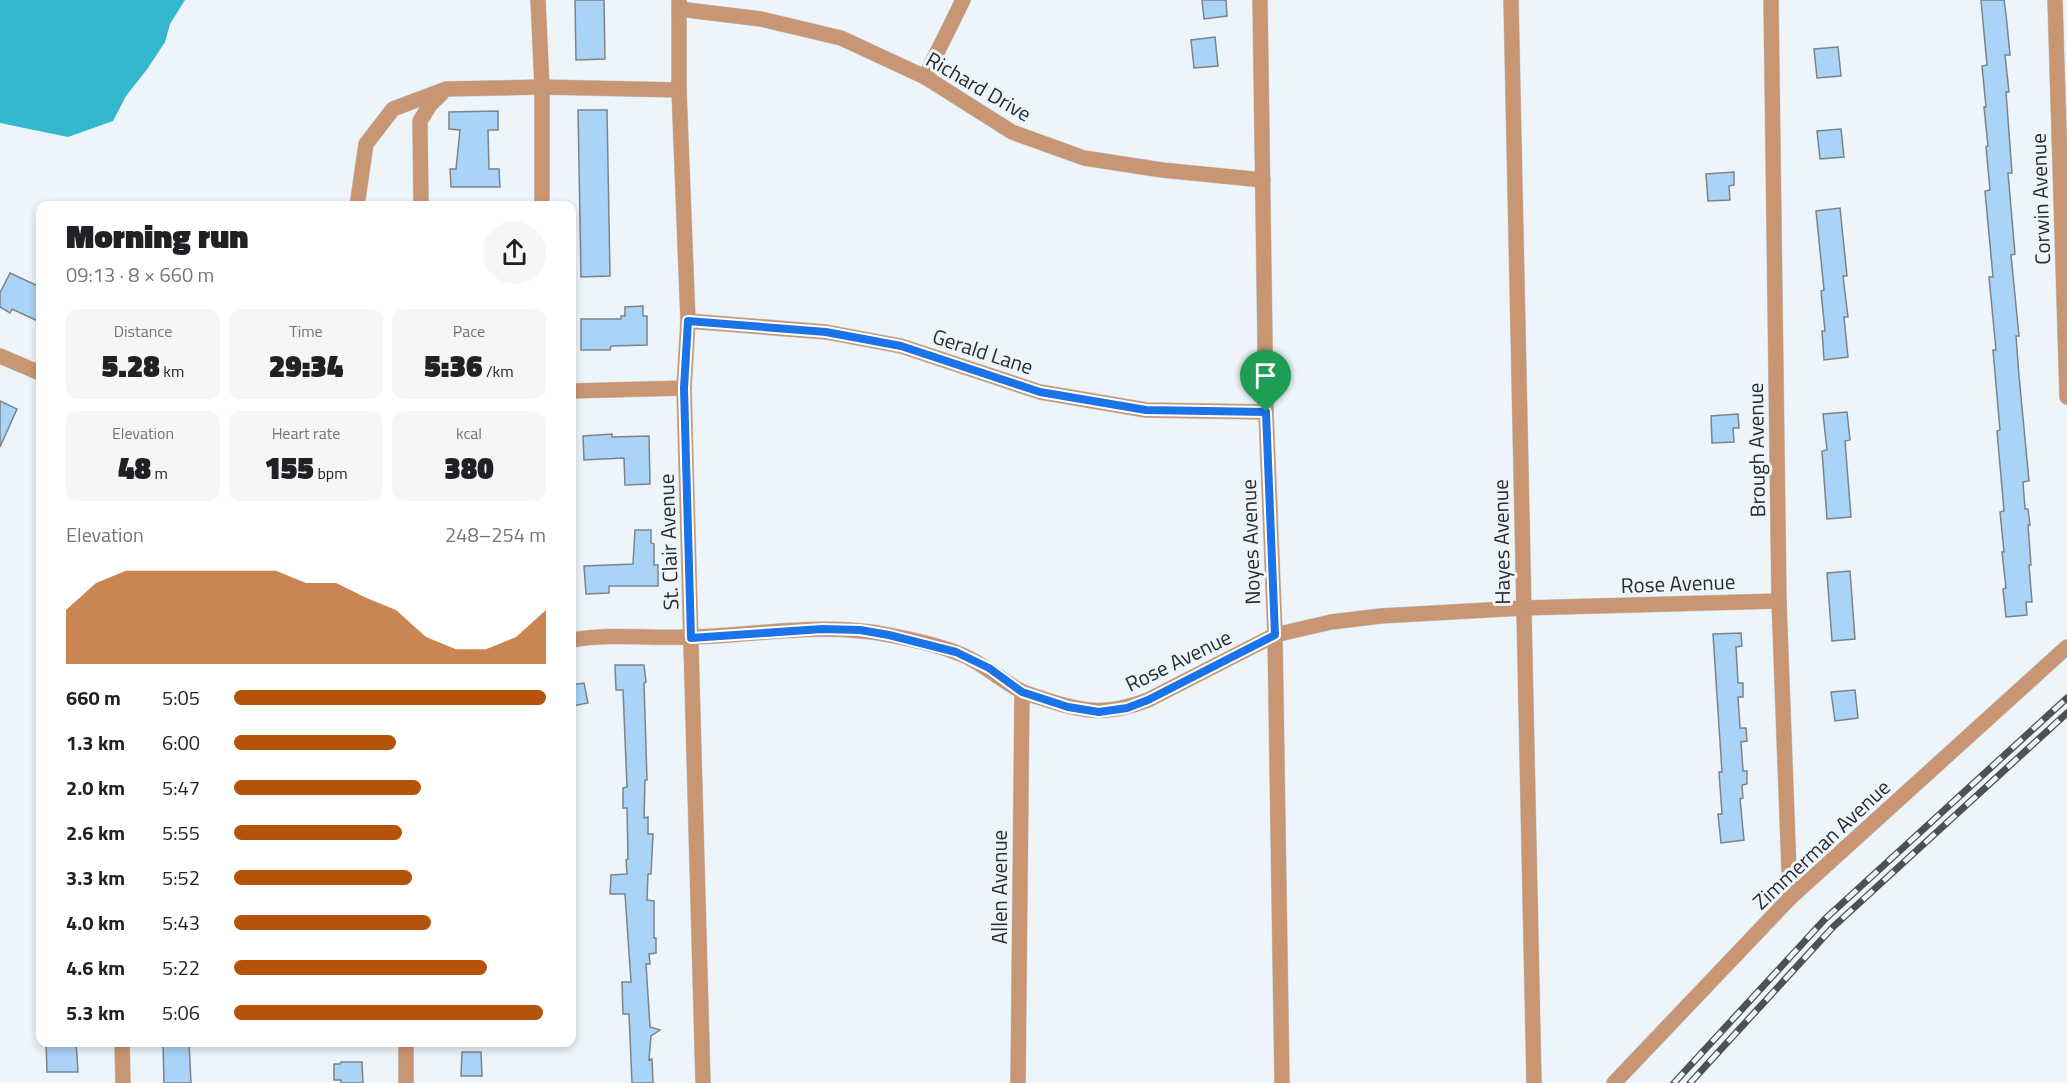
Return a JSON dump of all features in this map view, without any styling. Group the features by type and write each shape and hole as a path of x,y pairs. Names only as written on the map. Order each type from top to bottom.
{"street":[{"path":"538,0 542,87 542,201"},
{"path":"925,77 963,0"},
{"name":"Noyes Avenue","path":"1260,0 1266,412 1275,635 1282,1083"},
{"name":"Hayes Avenue","path":"1511,0 1534,1083"},
{"name":"Brough Avenue","path":"1771,0 1779,601 1790,898"},
{"name":"Richard Drive","path":"679,4 761,19 842,38 925,77 1012,132 1084,158 1162,170 1263,180"},
{"name":"St. Clair Avenue","path":"679,4 679,90 688,321 684,388 703,1083"},
{"name":"Corwin Avenue","path":"2059,6 2067,397"},
{"path":"358,201 366,144 393,109 446,89 542,87 679,90"},
{"path":"421,201 420,122 430,105 446,89"},
{"name":"Gerald Lane","path":"688,321 826,332 901,346 1040,392 1146,410 1266,412"},
{"path":"0,356 36,371"},
{"path":"576,391 684,388"},
{"name":"Rose Avenue","path":"576,639 595,636 691,638 822,629 860,630 956,652 989,668 1022,692 1068,707 1099,712 1127,708 1148,700 1275,635 1331,622 1381,616 1523,608 1779,601"},
{"name":"Zimmerman Avenue","path":"1614,1083 1790,898 2067,648"},
{"name":"Allen Avenue","path":"1018,1083 1022,692"},
{"path":"122,1047 123,1083"},
{"path":"406,1047 406,1083"}],"water":[{"path":"0,0 185,0 170,24 165,42 126,96 113,121 68,137 0,123"}],"building":[{"path":"575,0 604,0 605,59 576,60"},
{"path":"1202,0 1226,0 1227,16 1204,19"},
{"path":"1981,0 2004,0 2006,14 2010,55 2005,55 2009,92 2006,92 2012,173 2008,173 2015,254 2011,255 2029,481 2023,482 2025,509 2028,509 2030,525 2028,525 2031,565 2029,565 2032,602 2026,602 2027,615 2006,617 2000,512 2004,511 1993,350 1996,350 1989,277 1993,277 1985,191 1990,190 1982,66 1987,65"},
{"path":"1215,37 1218,66 1194,68 1191,40"},
{"path":"1838,47 1841,76 1817,78 1814,49"},
{"path":"578,110 607,110 610,276 581,277"},
{"path":"498,111 498,130 488,130 489,169 499,169 500,187 451,187 450,169 456,169 460,130 449,129 449,112"},
{"path":"1841,129 1844,157 1820,159 1817,131"},
{"path":"1734,172 1734,185 1729,186 1730,200 1708,201 1706,174"},
{"path":"1840,208 1847,276 1843,276 1848,317 1844,317 1848,357 1824,360 1822,331 1825,331 1821,291 1824,290 1816,211"},
{"path":"10,273 36,285 36,320 12,309 10,313 0,307 0,293"},
{"path":"643,306 643,316 647,316 647,345 611,346 610,350 581,350 581,319 621,319 621,316 625,316 625,307"},
{"path":"0,401 17,409 0,447"},
{"path":"1847,412 1850,440 1845,441 1851,517 1827,519 1822,451 1827,450 1823,414"},
{"path":"1738,414 1739,428 1733,428 1734,442 1712,443 1711,416"},
{"path":"612,434 612,437 649,436 650,484 625,485 624,458 584,460 583,436"},
{"path":"635,530 651,530 654,565 658,565 658,586 609,586 609,593 586,594 584,566 633,564"},
{"path":"1850,571 1855,639 1832,641 1827,573"},
{"path":"1741,633 1742,646 1736,647 1738,683 1743,683 1743,697 1738,697 1740,728 1746,728 1747,741 1741,742 1743,771 1747,771 1747,784 1742,785 1743,798 1740,799 1744,840 1721,843 1718,814 1722,814 1719,772 1722,772 1713,634"},
{"path":"615,665 644,665 646,682 644,683 647,780 645,780 644,818 648,817 648,834 653,834 647,900 654,901 656,953 649,954 650,964 646,964 650,1027 660,1030 651,1036 649,1060 652,1059 653,1083 632,1083 629,1014 623,1014 622,982 631,982 625,894 610,894 611,875 627,874 626,860 628,859 627,808 623,808 623,788 627,787 623,690 616,690"},
{"path":"584,683 588,703 576,705 576,684"},
{"path":"1855,690 1858,718 1835,721 1831,692"},
{"path":"46,1047 76,1047 78,1072 47,1072"},
{"path":"163,1047 189,1047 191,1083 164,1083"},
{"path":"462,1052 481,1052 482,1076 461,1076"},
{"path":"362,1062 363,1083 341,1083 341,1080 334,1080 334,1064"}],"railway":[{"path":"1674,1083 1825,919 2067,698"},
{"path":"1690,1083 1833,927 2067,713"}],"route":[{"path":"688,321 826,332 901,346 1040,392 1146,410 1266,412 1275,635 1148,700 1127,708 1099,712 1068,707 1022,692 989,668 956,652 860,630 822,629 691,638 684,388 688,321"}]}
